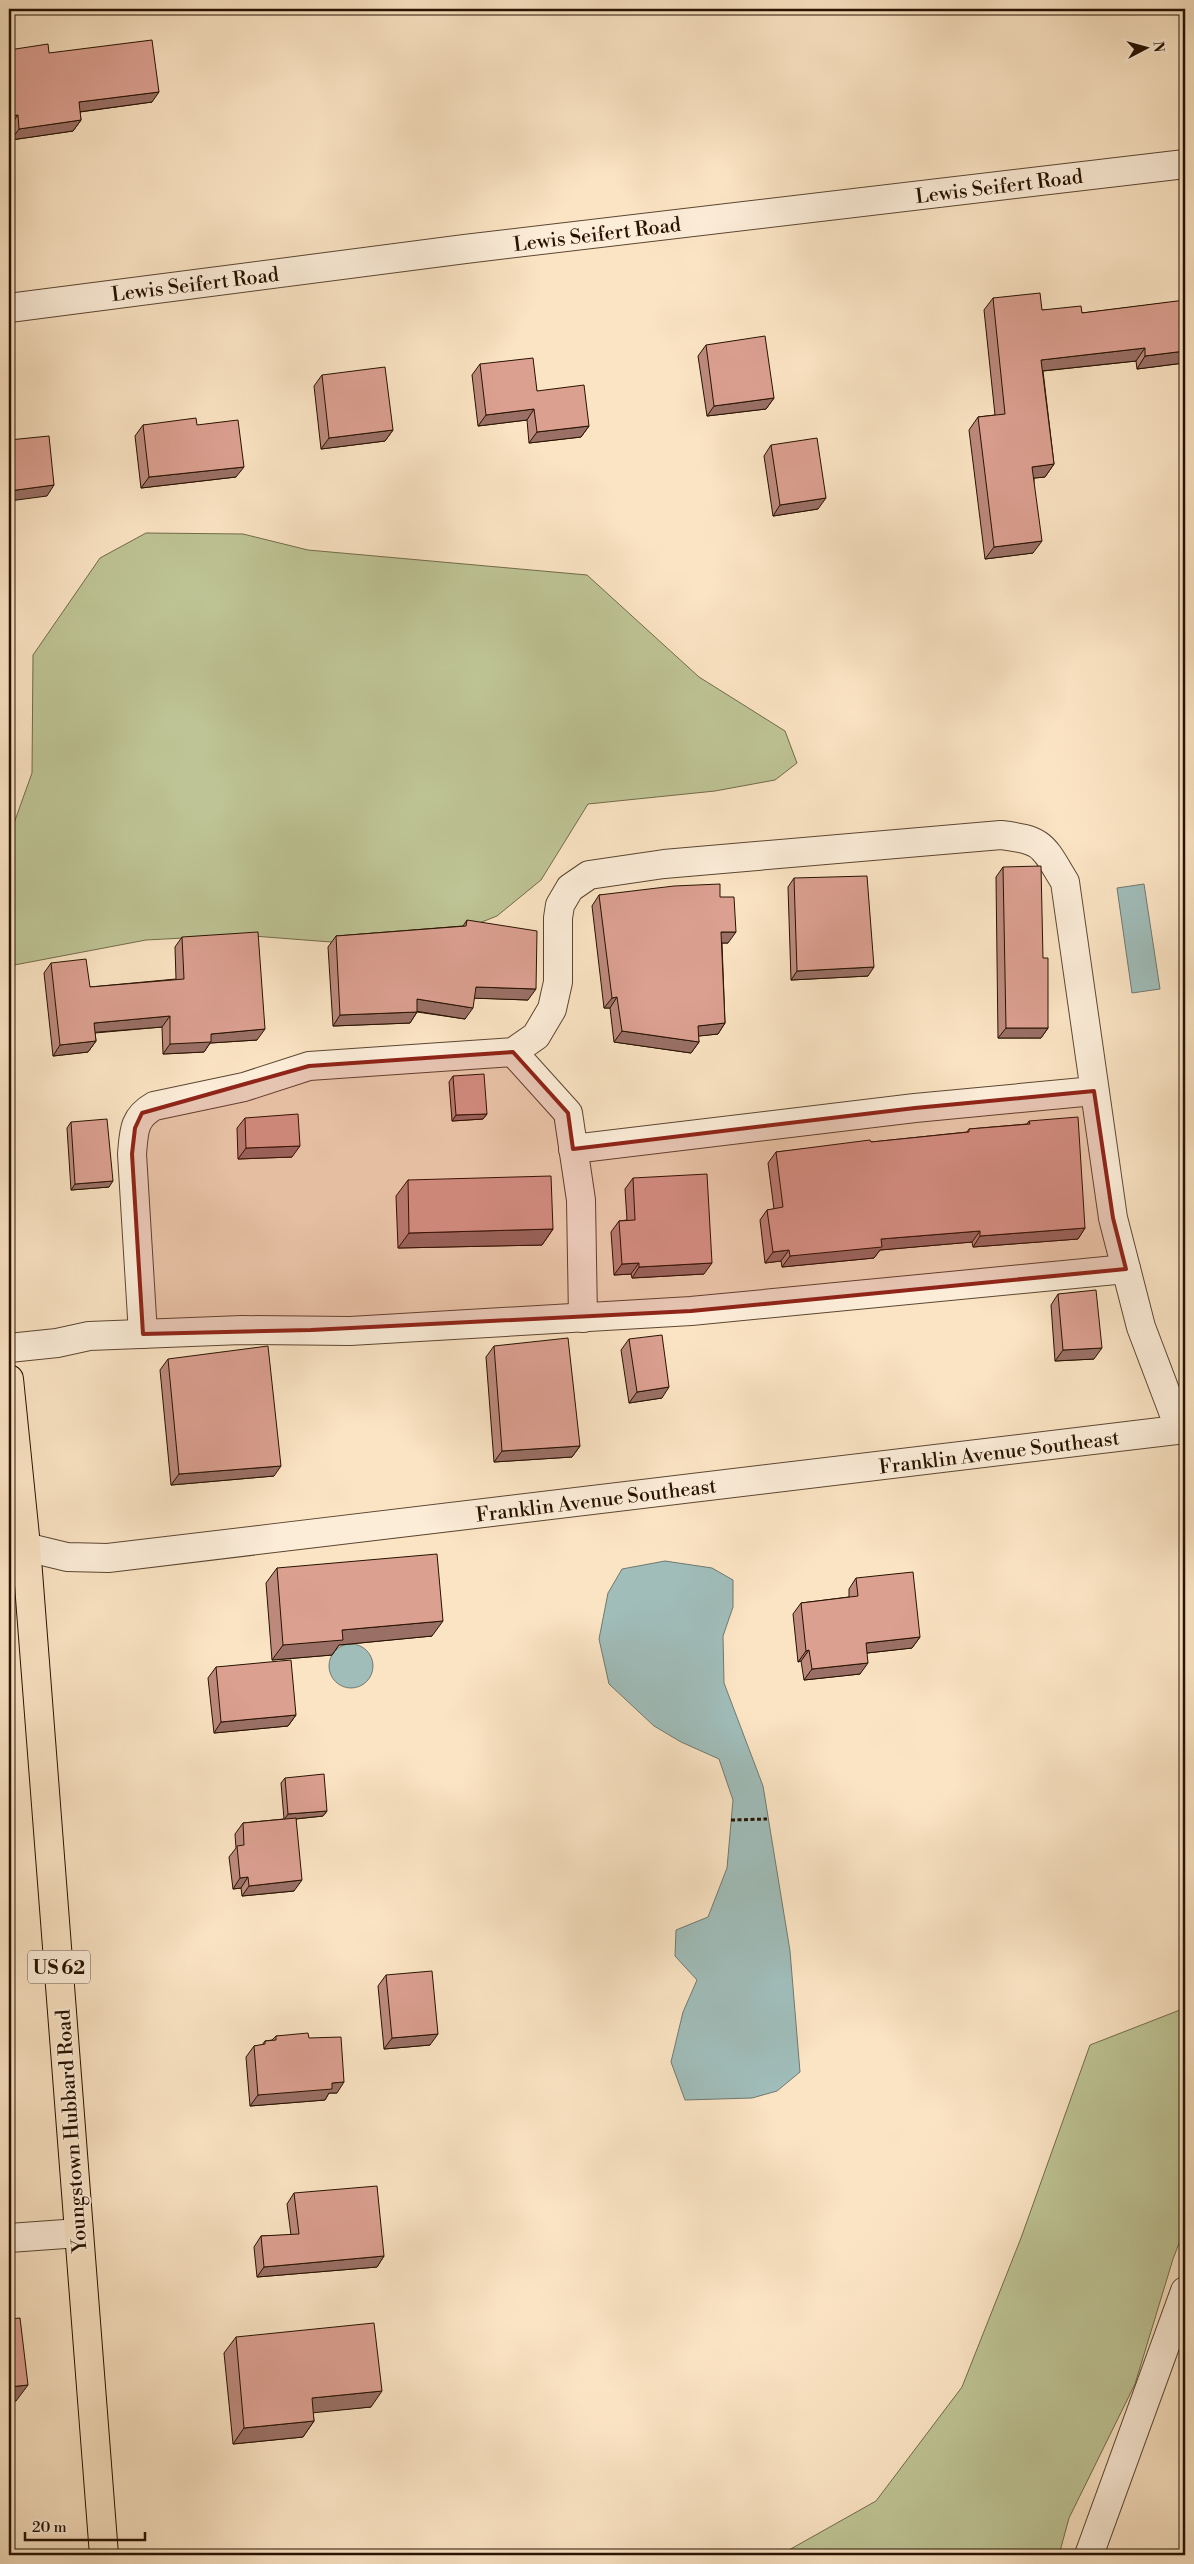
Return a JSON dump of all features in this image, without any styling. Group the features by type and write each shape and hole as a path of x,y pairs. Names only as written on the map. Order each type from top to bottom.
{"main road":[{"name":"Youngstown Hubbard Road","path":"9,1379 17,1545 79,2233 104,2555"}],"street":[{"name":"Lewis Seifert Road","path":"9,308 464,249 1185,164"},
{"path":"143,1334 132,1154 135,1128 142,1112 154,1106 262,1082 309,1066 513,1052 536,1036 552,1009 558,982 558,918 560,904 570,888 589,875 664,864 1001,835 1036,842 1047,852 1064,882 1113,1218 1142,1327 1182,1430"},
{"path":"513,1052 568,1113 580,1200 583,1318"},
{"path":"573,1149 915,1108 1094,1091"},
{"path":"9,1348 57,1343 89,1336 242,1330 350,1331 701,1310 1126,1269"},
{"name":"Franklin Avenue Southeast","path":"17,1545 66,1557 108,1558 1182,1430"},
{"path":"9,2238 79,2233"},
{"path":"1089,2555 1185,2291"}],"path":[{"path":"731,1820 767,1819"}],"highlighted area":[{"path":"513,1052 568,1113 573,1149 915,1108 1094,1091 1113,1218 1126,1269 691,1311 311,1330 143,1334 132,1154 135,1128 142,1113 309,1066"}],"green space":[{"path":"146,533 243,534 308,550 587,575 699,677 785,731 797,763 775,780 715,791 588,804 541,880 497,916 459,931 344,943 240,935 146,940 9,966 9,837 32,773 33,655 100,558"},
{"path":"1185,2008 1185,2228 1173,2259 1135,2384 1069,2518 1059,2555 780,2555 876,2501 962,2387 1021,2238 1090,2045"}],"water":[{"path":"1144,884 1160,989 1132,993 1117,888"},
{"path":"665,1561 712,1568 733,1580 733,1607 723,1636 724,1683 763,1786 790,1951 800,2072 777,2091 752,2098 685,2100 671,2062 683,2012 697,1980 675,1956 676,1930 708,1917 727,1868 733,1800 719,1759 681,1742 654,1726 609,1684 599,1639 608,1593 622,1569"},
{"path":"351,1644 363,1648 369,1654 373,1666 369,1678 363,1684 351,1688 339,1684 333,1678 329,1666 333,1654 339,1648"}],"building":[{"path":"152,40 159,92 79,102 81,120 19,129 18,115 9,116 9,50 48,44 49,53"},
{"path":"1040,293 1042,310 1081,306 1082,313 1185,300 1185,351 1145,356 1145,348 1041,360 1054,464 1032,467 1042,541 994,547 978,417 1005,414 993,298"},
{"path":"765,336 774,398 714,406 706,345"},
{"path":"533,358 537,391 584,385 589,426 537,432 534,409 486,415 480,364"},
{"path":"385,367 393,430 329,438 322,375"},
{"path":"196,418 197,425 238,420 244,467 149,477 143,425"},
{"path":"49,436 54,485 9,491 9,440"},
{"path":"817,438 826,498 780,505 771,445"},
{"path":"1041,866 1043,958 1048,958 1048,1028 1006,1028 1003,867"},
{"path":"867,876 874,967 797,971 794,878"},
{"path":"720,884 720,897 734,897 736,932 721,932 725,1023 698,1026 699,1042 622,1031 617,997 612,998 599,895 674,886"},
{"path":"467,920 537,931 536,989 476,987 473,1008 417,999 417,1012 340,1015 336,936 466,926"},
{"path":"258,932 265,1029 211,1034 211,1042 170,1044 170,1016 94,1023 96,1041 60,1045 51,963 86,959 90,987 184,979 182,937"},
{"path":"484,1074 487,1114 456,1115 453,1076"},
{"path":"298,1114 300,1146 246,1148 245,1118"},
{"path":"1078,1117 1085,1228 980,1236 980,1231 881,1239 882,1247 790,1256 789,1250 773,1252 767,1210 783,1207 776,1152 870,1140 871,1142 969,1132 969,1129 1030,1124 1029,1121"},
{"path":"107,1119 113,1181 75,1184 71,1122"},
{"path":"707,1174 712,1263 639,1267 639,1263 622,1264 619,1221 635,1220 633,1178"},
{"path":"551,1176 553,1229 409,1233 408,1180"},
{"path":"1096,1290 1102,1348 1063,1350 1058,1294"},
{"path":"662,1335 669,1387 637,1392 629,1339"},
{"path":"568,1338 580,1446 502,1451 494,1346"},
{"path":"268,1346 281,1466 179,1474 168,1359"},
{"path":"437,1554 443,1621 342,1630 343,1640 283,1645 277,1568"},
{"path":"913,1572 920,1637 866,1643 868,1663 812,1669 809,1650 806,1651 801,1603 858,1596 856,1578"},
{"path":"291,1660 296,1715 221,1722 216,1667"},
{"path":"324,1774 327,1811 288,1814 285,1778"},
{"path":"296,1818 302,1880 249,1886 248,1877 240,1878 237,1846 244,1845 243,1823"},
{"path":"432,1971 438,2034 392,2038 386,1975"},
{"path":"308,2033 309,2038 341,2037 344,2082 332,2083 332,2089 258,2095 254,2046 265,2044 265,2041 276,2040 276,2036"},
{"path":"377,2186 384,2256 264,2267 261,2236 299,2234 294,2193"},
{"path":"20,2318 28,2385 9,2387 9,2319"},
{"path":"374,2323 382,2391 312,2398 314,2421 244,2428 236,2337"}]}
